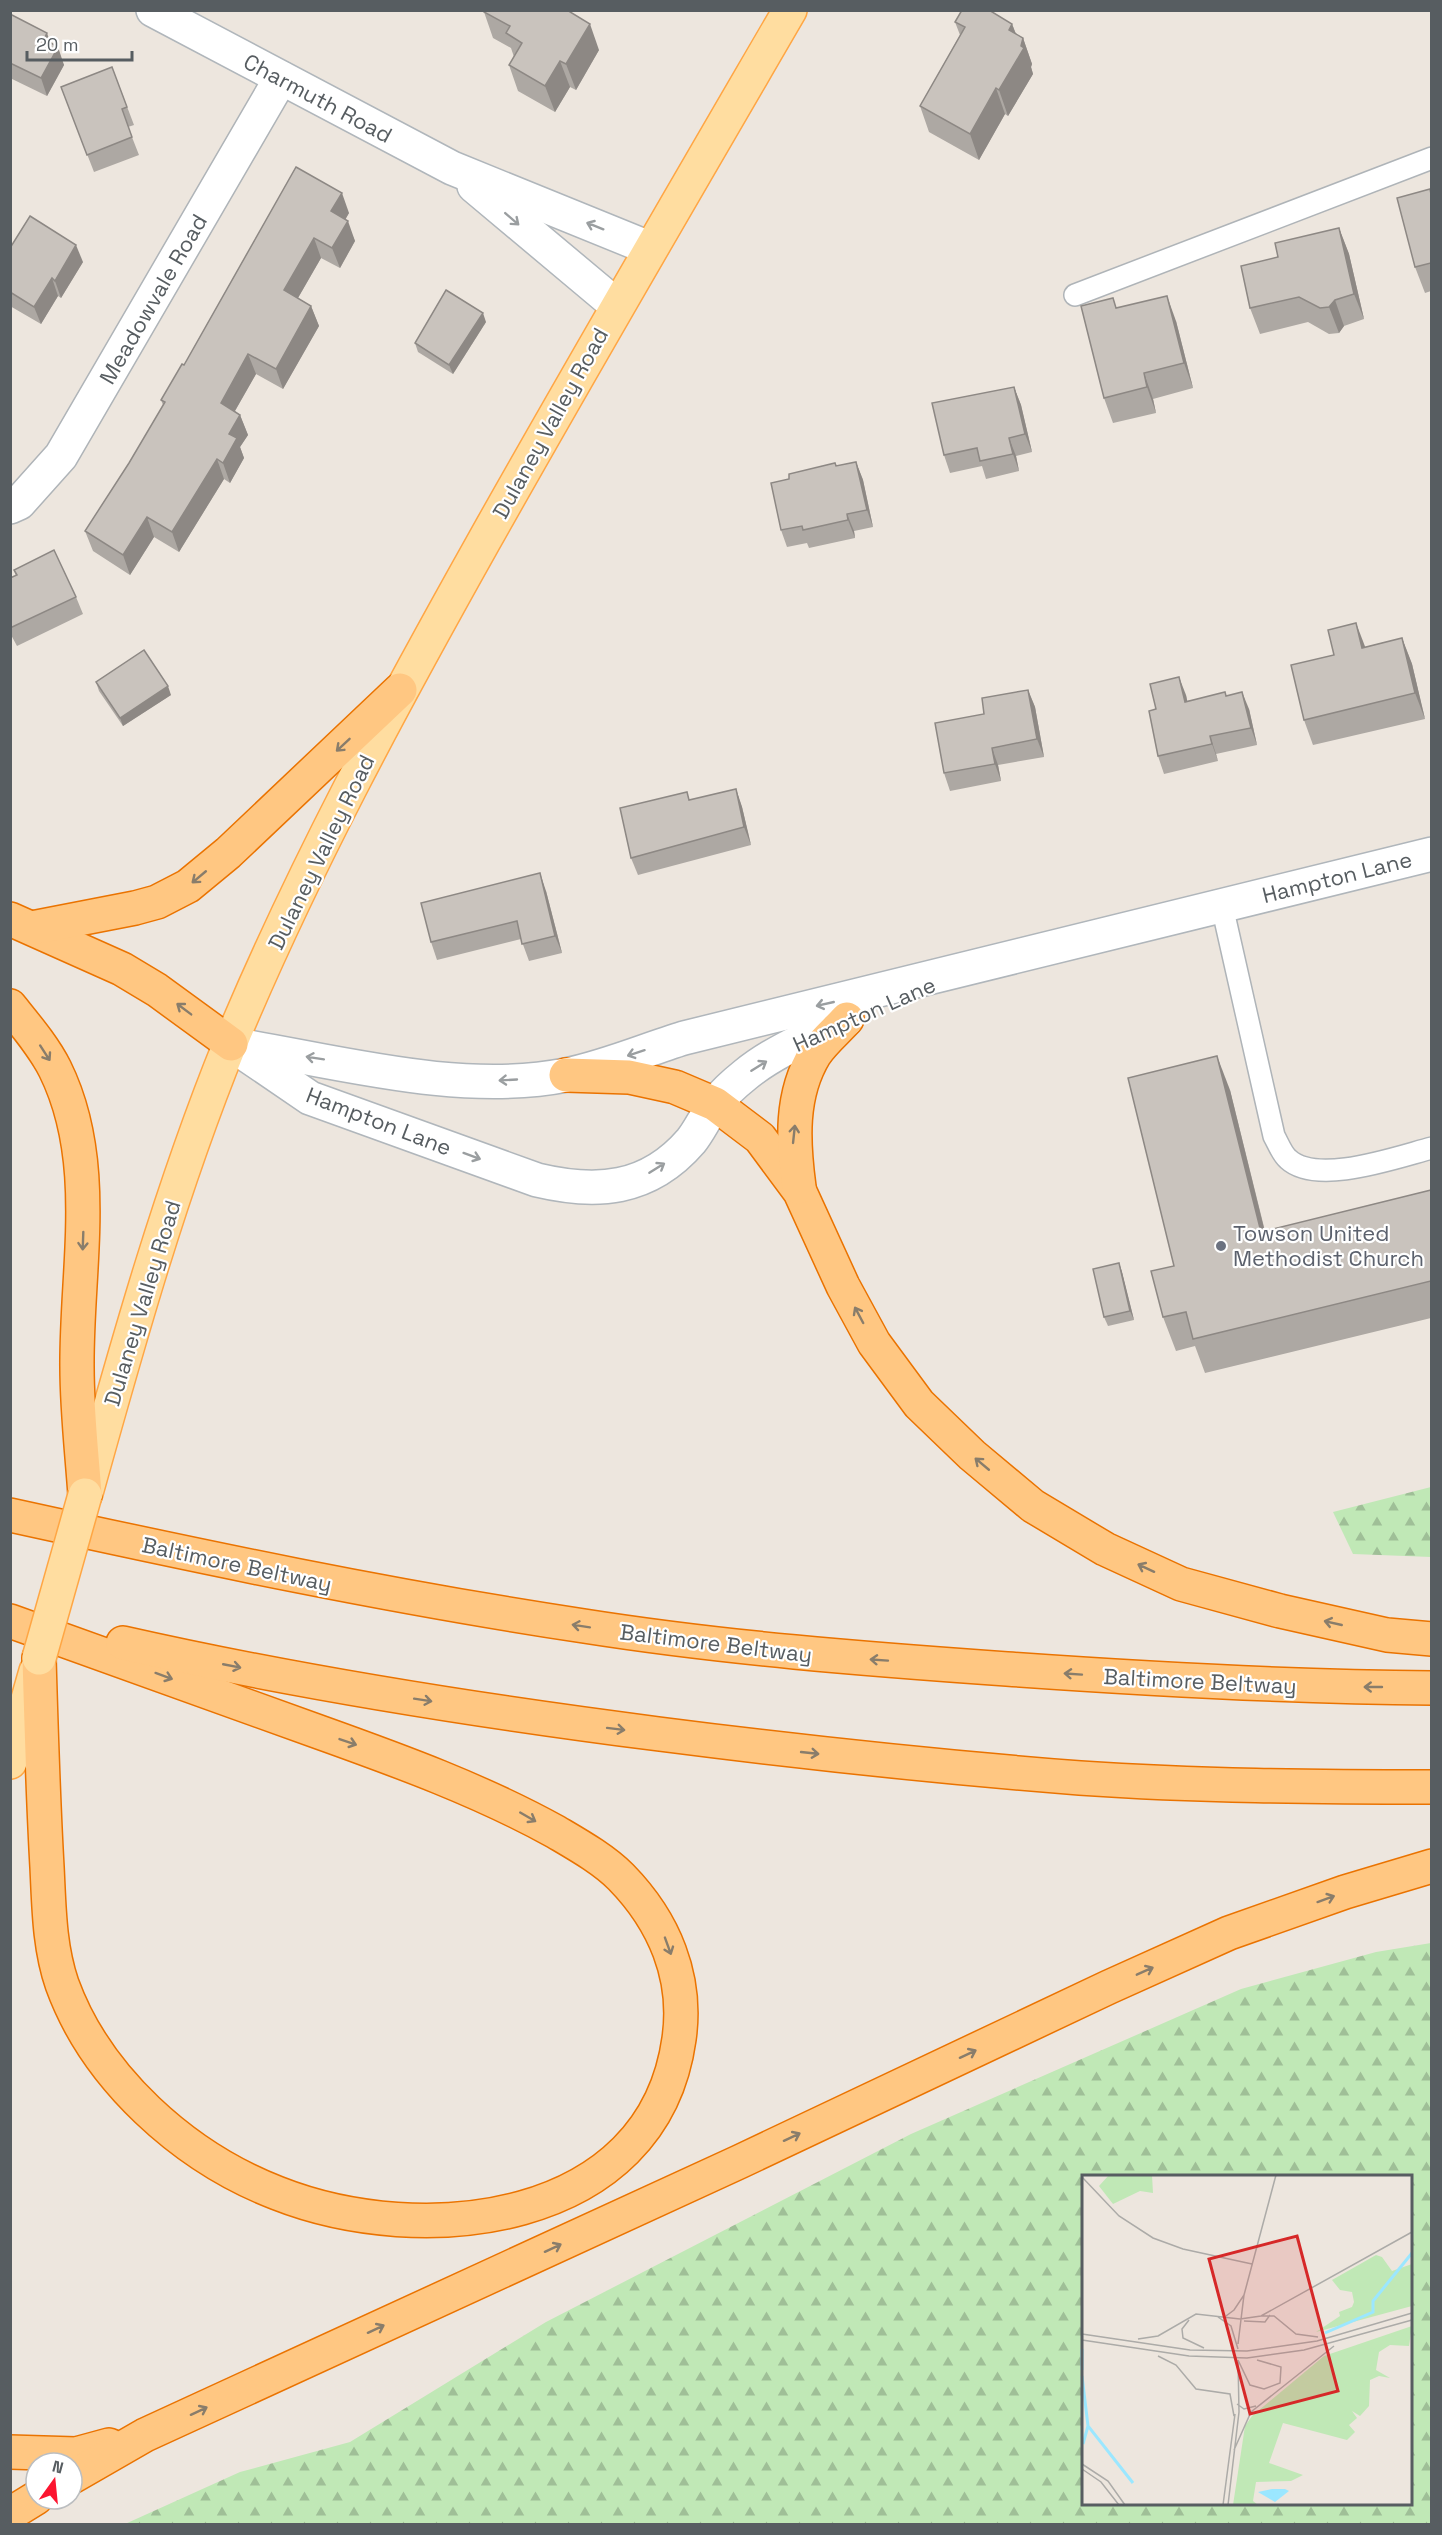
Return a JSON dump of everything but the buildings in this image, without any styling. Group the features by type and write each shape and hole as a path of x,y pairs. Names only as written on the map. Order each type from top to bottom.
{"highway":[{"path":"21,924 135,908 157,902 188,886 228,853 400,690"},
{"path":"21,924 122,969 157,990 231,1044"},
{"path":"10,1006 55,1069 69,1108 80,1154 83,1236 77,1367 85,1495"},
{"path":"800,1192 793,1142 804,1075 816,1052 847,1020"},
{"path":"566,1075 628,1077 675,1087 715,1104 760,1138 800,1192 843,1286 874,1343 919,1404 972,1455 1033,1506 1105,1549 1181,1584 1280,1611 1387,1635 1431,1639"},
{"name":"Baltimore Beltway","path":"10,1515 210,1560 397,1596 586,1627 818,1656 1248,1683 1431,1688"},
{"path":"10,1616 189,1658 386,1694 573,1723 792,1751 1083,1778 1332,1787 1431,1787"},
{"path":"10,1621 428,1770 519,1812 583,1848 618,1874 645,1905 667,1941 678,1981 682,2014 677,2054 663,2093 644,2128 616,2162 590,2180 562,2193 516,2208 476,2218 381,2221 324,2210 273,2192 219,2163 173,2133 123,2085 92,2042 64,1990 51,1939 43,1796 39,1658"},
{"path":"84,2470 146,2435 739,2162 1131,1977 1229,1934 1345,1892 1431,1866"},
{"path":"10,2452 76,2454 146,2435"},
{"path":"10,2514 24,2505"}],"main road":[{"name":"Dulaney Valley Road","path":"10,1762 117,1381 182,1174 231,1044 312,865 400,690 616,305 790,10"}],"street":[{"name":"Charmuth Road","path":"153,10 452,168 649,248"},
{"name":"Meadowvale Road","path":"10,507 19,503 61,456 281,78"},
{"name":"Charmuth Road","path":"452,168 616,305"},
{"name":"Hampton Lane","path":"231,1044 454,1079 505,1081 566,1075 684,1038 1431,854"},
{"name":"Hampton Lane","path":"231,1044 310,1098 537,1179 571,1188 603,1189 633,1182 663,1166 690,1142 715,1104 746,1074 784,1050 847,1020 963,971"}],"lane":[{"path":"1075,295 1431,158"},
{"path":"1222,906 1274,1136 1288,1159 1302,1167 1345,1170 1431,1148"}],"green space":[{"path":"1431,1487 1431,1557 1353,1554 1333,1512"},
{"path":"1431,1943 1431,2524 125,2524 240,2472 350,2442 546,2322 911,2134 1241,1989 1376,1952"}],"place":[{"name":"Towson United Methodist Church","path":"1221,1246"}]}
